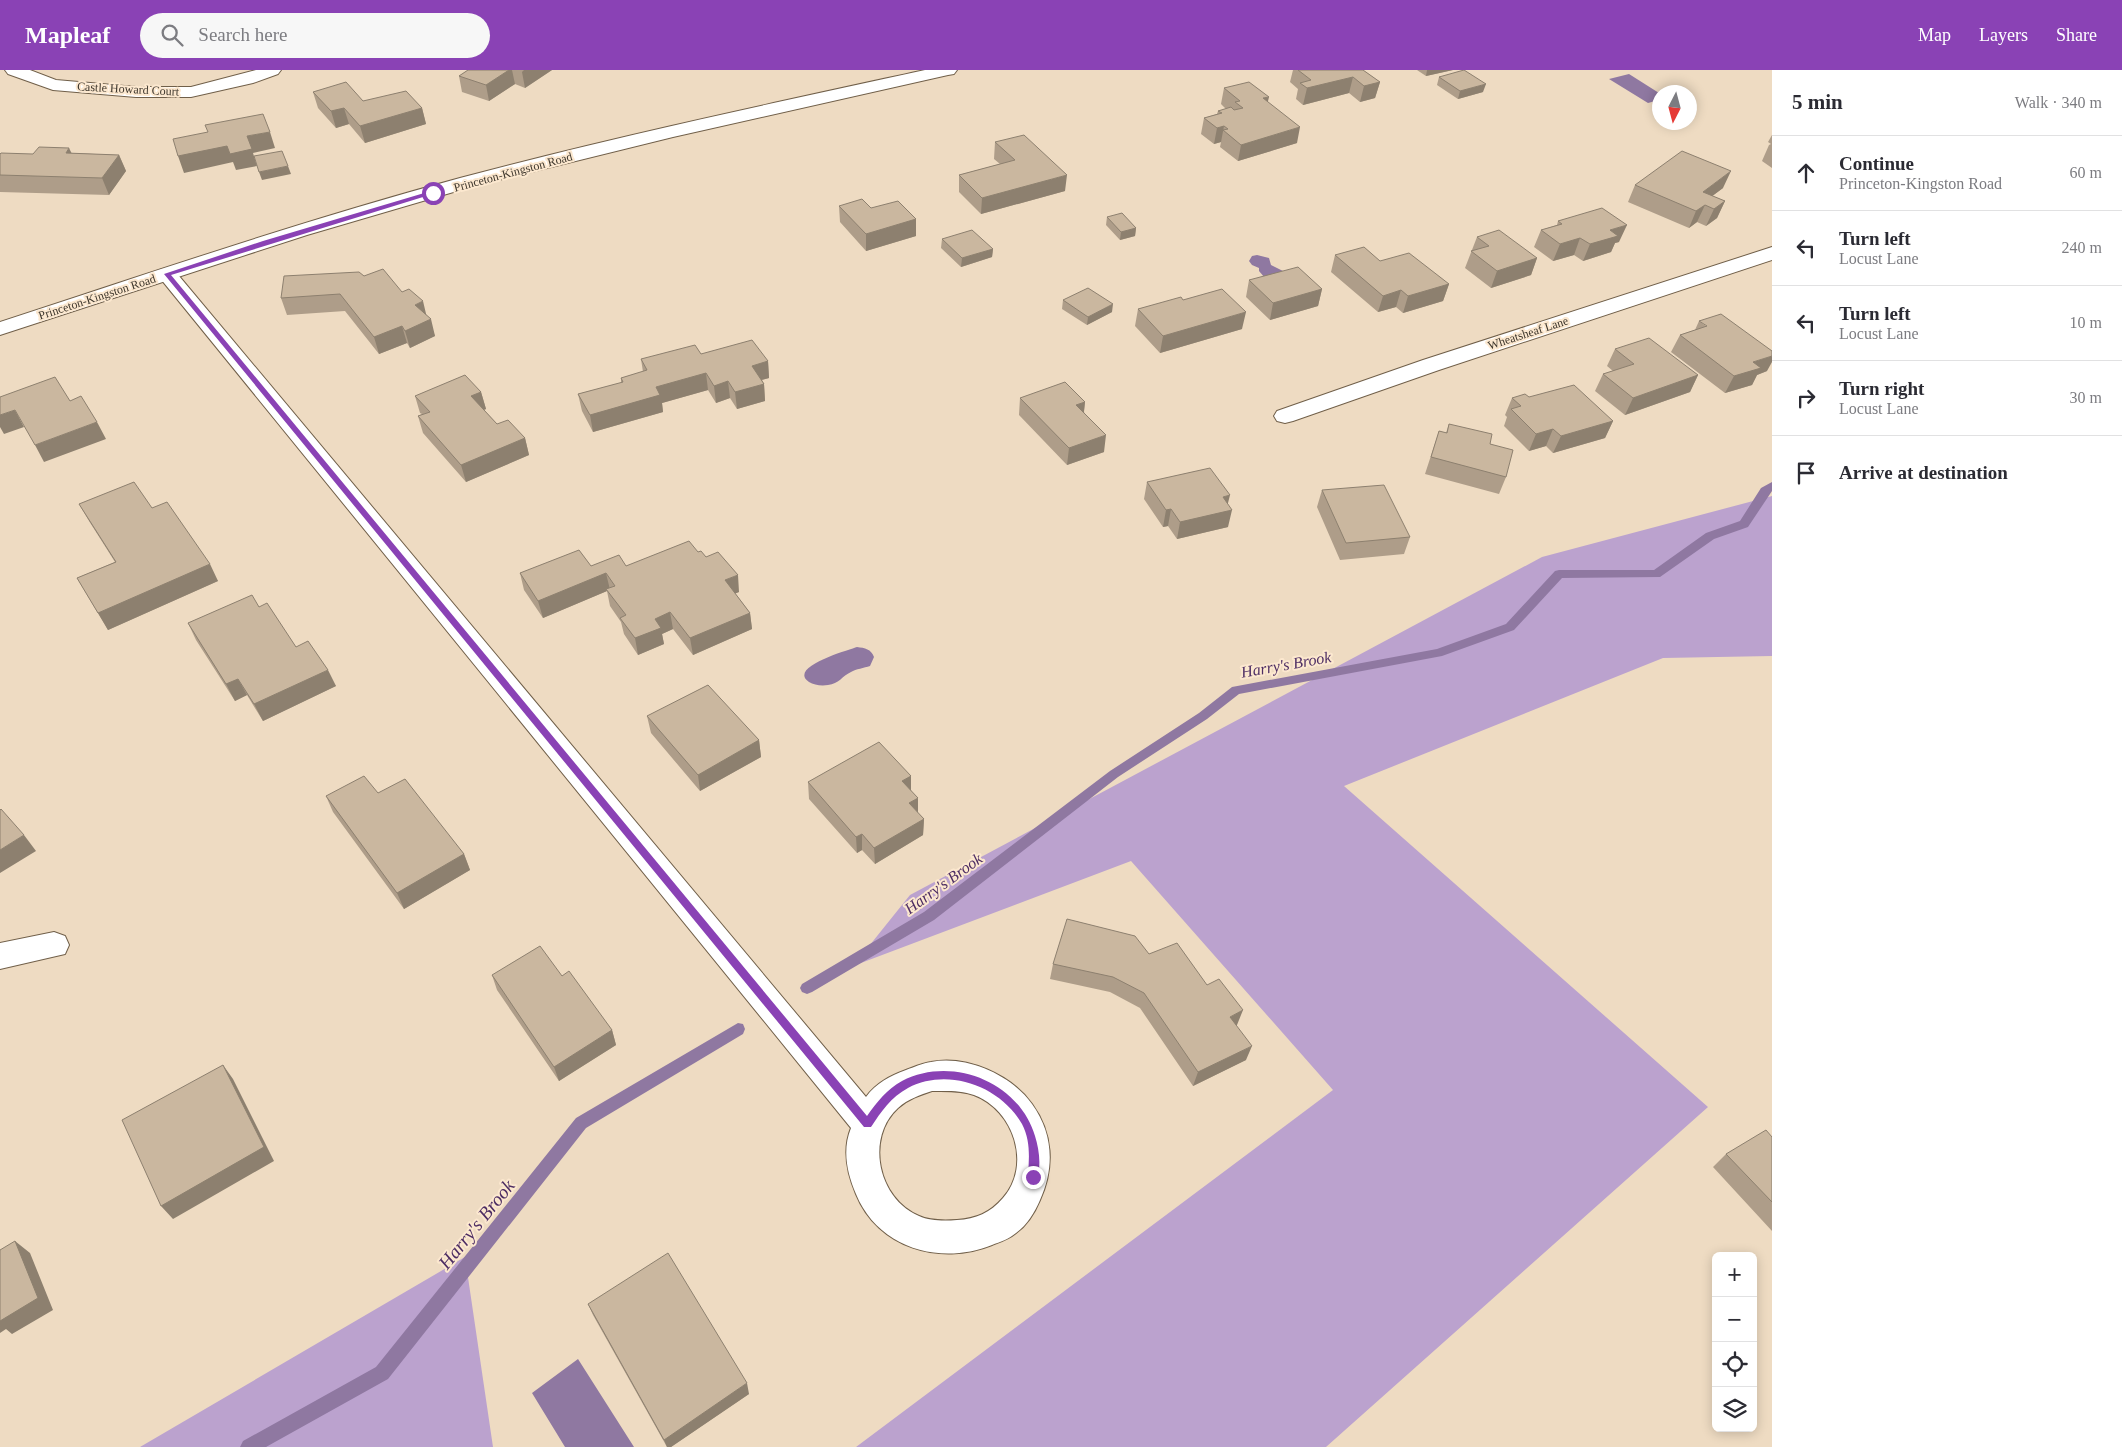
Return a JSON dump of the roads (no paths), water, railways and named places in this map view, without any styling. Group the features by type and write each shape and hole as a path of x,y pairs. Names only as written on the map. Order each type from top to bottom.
{"street":[{"name":"Castle Howard Court","path":"14,70 53,85 136,92 191,92 247,79 272,70"},
{"name":"Princeton-Kingston Road","path":"0,329 167,274 402,201 569,157 948,70"},
{"name":"Wheatsheaf Lane","path":"1285,416 1431,364 1772,253"},
{"path":"167,274 868,1124"},
{"path":"0,956 54,945"},
{"path":"932,1076 960,1076 987,1085 1010,1101 1027,1123 1035,1150 1033,1177 1022,1202 1003,1222 978,1234 949,1239 920,1234 895,1221 876,1200 872,1192 864,1175 861,1148 868,1124 883,1101 905,1084 932,1076"}],"waterway":[{"name":"Harry's Brook","path":"807,988 929,916 1114,774 1203,716 1236,690 1438,653 1510,627 1559,574 1656,574 1710,536 1744,524 1765,491 1772,486"},
{"name":"Harry's Brook","path":"249,1447 382,1373 581,1123 738,1029"}]}
